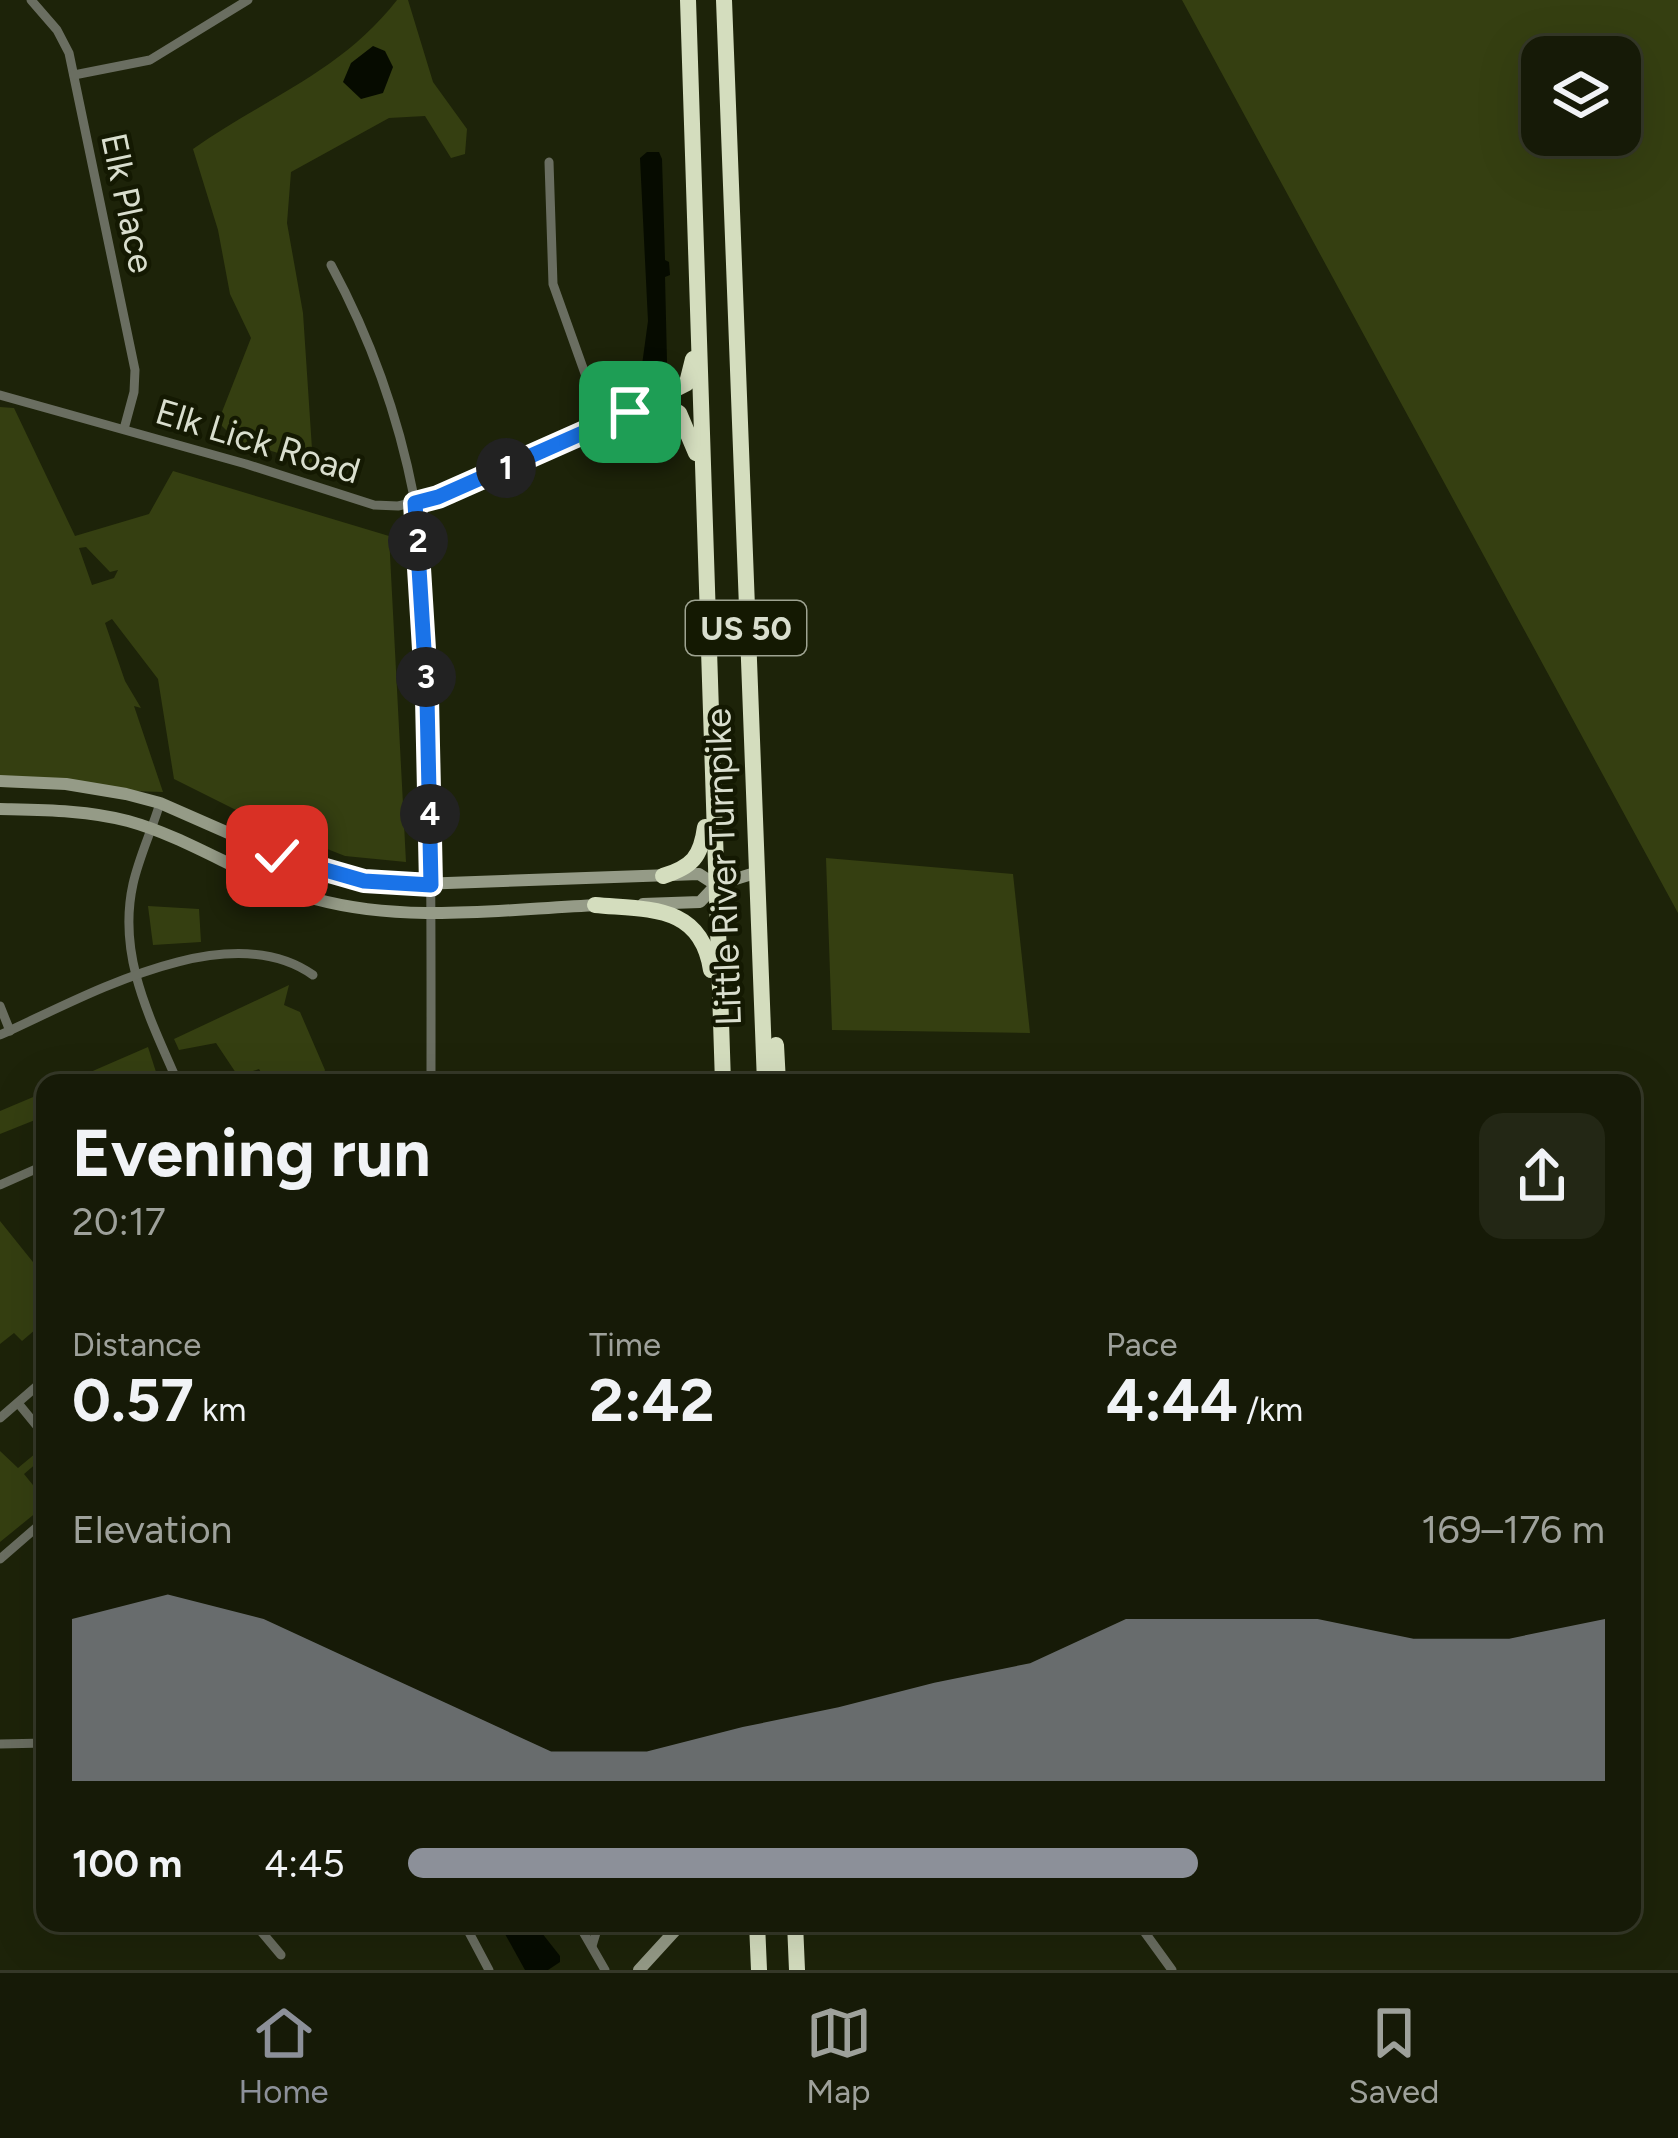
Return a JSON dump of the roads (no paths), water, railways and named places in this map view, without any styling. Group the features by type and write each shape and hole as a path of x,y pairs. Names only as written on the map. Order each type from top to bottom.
{"highway":[{"name":"Little River Turnpike","path":"688,0 723,1074"},
{"name":"Little River Turnpike","path":"724,0 765,1074"},
{"path":"630,412 687,383 699,311"},
{"path":"630,412 666,406 679,412 701,470"},
{"path":"663,876 689,866 700,854 711,778"},
{"path":"595,905 663,912 695,930 709,957 722,1042"},
{"path":"776,1045 778,1074"},
{"path":"755,1932 758,1962"},
{"path":"796,1932 797,1970"}],"street":[{"name":"Elk Place","path":"31,0 64,41 74,75 135,370 124,429"},
{"path":"74,75 150,60 248,0"},
{"path":"549,162 553,284 603,424"},
{"path":"331,266 379,366 415,503 427,698 431,1074"},
{"name":"Elk Lick Road","path":"0,395 374,505 438,497 630,412"},
{"path":"0,781 66,784 160,803 306,866 392,885 699,874 716,885"},
{"path":"160,803 130,904 129,941 135,976 174,1074"},
{"path":"0,809 128,821 314,899 431,914 700,902 716,885 754,873"},
{"path":"0,1006 5,1033 135,976 192,958 237,955 296,963 314,975"},
{"path":"0,1185 36,1169"},
{"path":"0,1418 36,1387"},
{"path":"18,1403 36,1425"},
{"path":"0,1559 36,1528"},
{"path":"0,1744 36,1743"},
{"path":"262,1932 281,1955"},
{"path":"469,1932 489,1970"},
{"path":"583,1932 604,1970"},
{"path":"591,1948 596,1932"},
{"path":"639,1970 674,1932"},
{"path":"1145,1932 1172,1970"}]}
